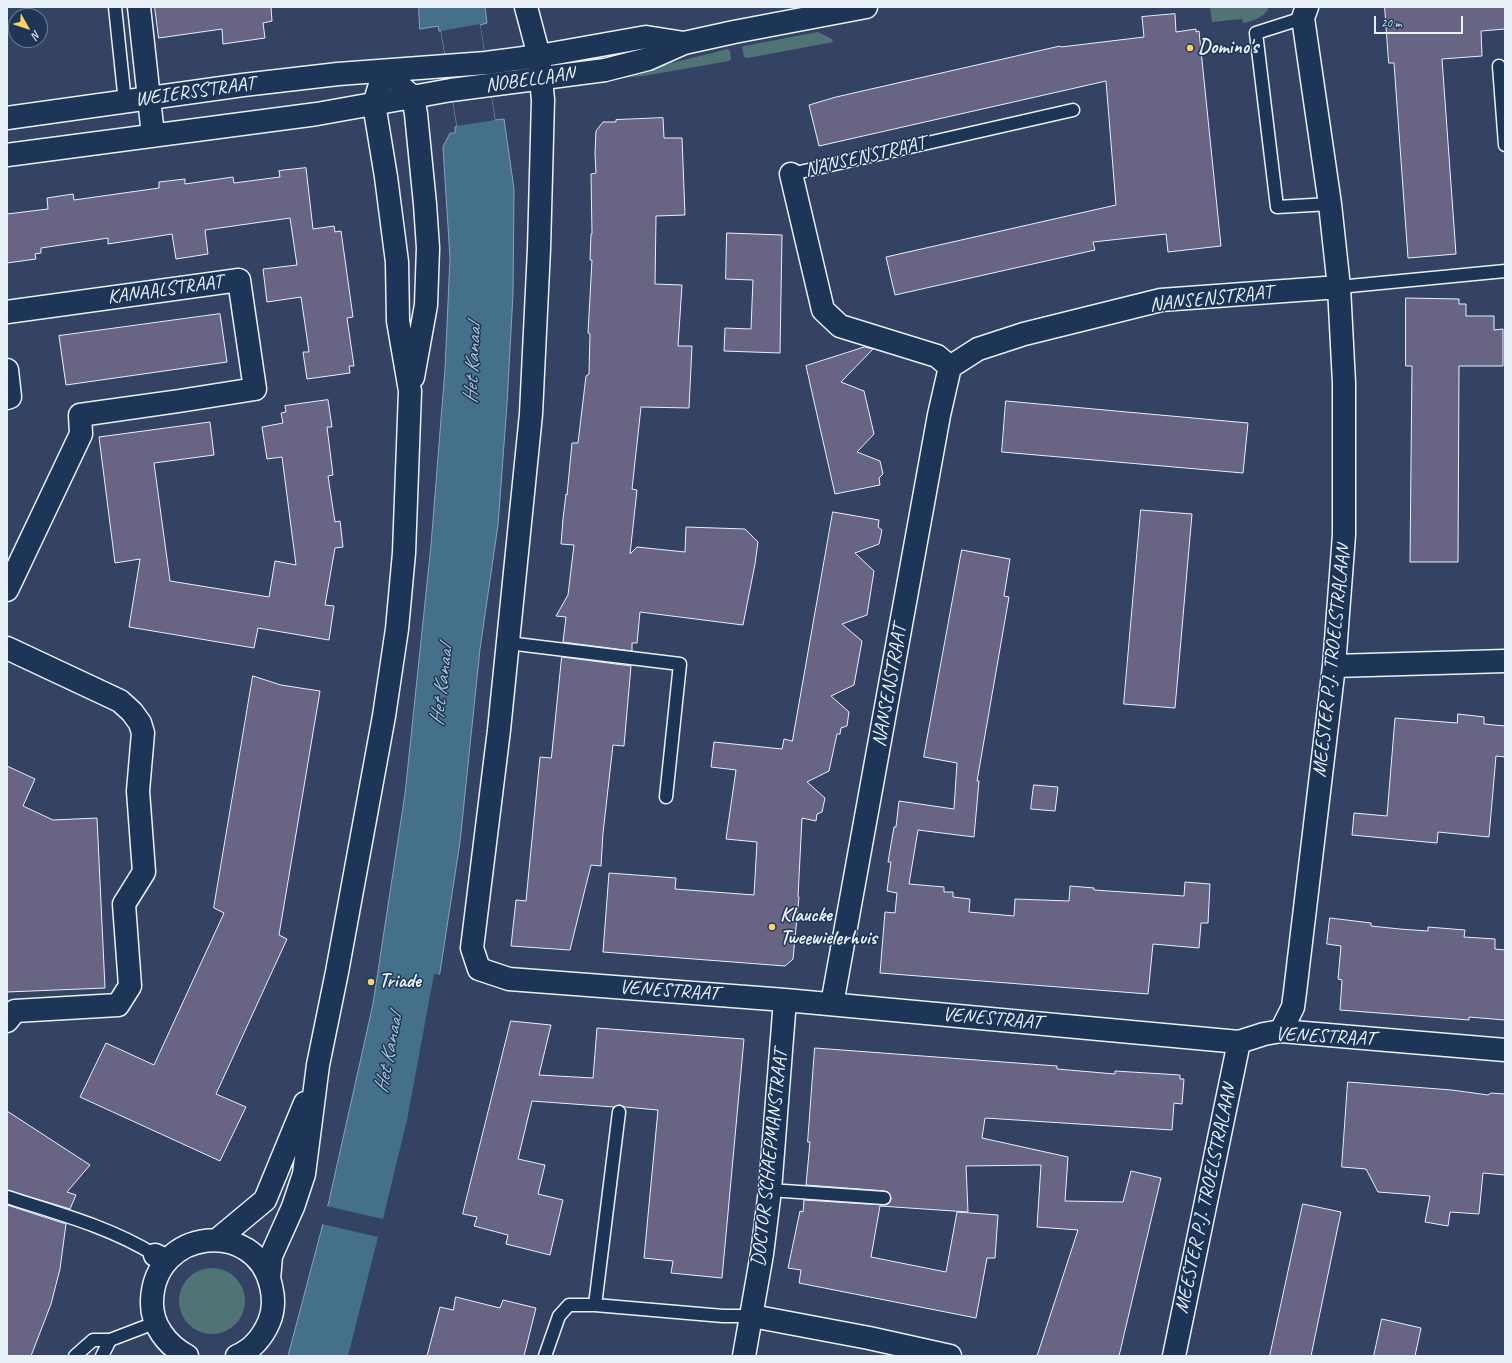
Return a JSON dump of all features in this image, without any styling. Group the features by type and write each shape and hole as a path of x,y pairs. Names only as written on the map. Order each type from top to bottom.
{"street":[{"path":"139,7 153,135"},
{"path":"508,643 531,414 539,249 543,100 539,56 526,7"},
{"name":"NOBELLAAN","path":"374,104 451,90 612,68 648,59 684,44 734,32 866,7"},
{"name":"MEESTER P.J. TROELSTRALAAN","path":"1281,1031 1293,1007 1334,666 1344,535 1344,384 1339,287 1330,204 1301,11"},
{"name":"NOBELLAAN","path":"384,72 486,63 539,56 646,37 684,44"},
{"name":"WEIERSSTRAAT","path":"7,118 148,98 338,74 384,72"},
{"path":"239,1356 254,1345 265,1331 272,1314 273,1297 270,1279 271,1256 293,1207 304,1174 316,1075 384,716 397,629 404,553 410,391 426,305 428,248 422,164 413,97 384,72 374,104 386,177 397,262 398,321 410,391"},
{"name":"WEIERSSTRAAT","path":"7,154 317,114 374,104"},
{"name":"NANSENSTRAAT","path":"791,174 823,310 840,326 937,356 950,367"},
{"name":"KANAALSTRAAT","path":"7,312 239,280 255,389 80,415 81,434 7,590"},
{"name":"NANSENSTRAAT","path":"832,1004 939,414 950,367 978,349 1024,334 1161,300 1339,287"},
{"path":"7,370 10,397 7,398"},
{"name":"VENESTRAAT","path":"508,643 499,730 472,948 479,969 509,979 786,1000 1239,1042 1264,1034 1281,1031 1505,1050"},
{"path":"7,648 120,701 132,712 140,723 143,733 138,791 144,872 124,904 130,986 118,1005 15,1011 7,1021"},
{"path":"1334,666 1505,661"},
{"name":"DOCTOR SCHAEPMANSTRAAT","path":"744,1356 762,1254 770,1190 786,1000"},
{"name":"MEESTER P.J. TROELSTRALAAN","path":"1174,1356 1239,1042"},
{"path":"217,1240 265,1200 316,1075"},
{"path":"187,1356 176,1350 150,1325 152,1291 161,1258 198,1241 217,1240 234,1243 249,1252 261,1264 270,1279"},
{"path":"752,1316 869,1338 950,1356"}],"lane":[{"path":"115,7 125,102"},
{"name":"MEESTER P.J. TROELSTRALAAN","path":"1301,11 1256,33 1277,206 1330,204"},
{"path":"1499,66 1505,145"},
{"name":"NANSENSTRAAT","path":"791,174 1073,110"},
{"path":"1339,287 1505,271"},
{"path":"508,643 680,664 666,797"},
{"path":"595,1305 619,1112"},
{"path":"770,1190 884,1198"},
{"path":"7,1197 69,1217 121,1237 161,1258"},
{"path":"545,1356 558,1316 569,1306 595,1305 723,1316 752,1316"},
{"path":"75,1356 93,1340 110,1340 150,1325"},
{"path":"102,1356 110,1340"}],"green space":[{"path":"1210,7 1267,7 1268,10 1260,17 1243,23 1242,19 1212,22"},
{"path":"818,32 832,39 833,42 748,58 744,57 742,47 744,46"},
{"path":"728,49 730,51 731,59 729,61 643,76 603,80"},
{"path":"212,1268 224,1271 235,1278 242,1289 245,1301 242,1313 235,1324 224,1331 212,1334 200,1331 189,1324 182,1313 179,1301 182,1289 189,1278 200,1271"}],"water":[{"name":"Het Kanaal","path":"419,7 485,7 487,23 480,25 495,120 504,119 514,189 513,294 498,525 480,649 460,842 440,972 403,1150 353,1356 288,1356 329,1201 373,1004 405,794 431,545 445,369 450,258 443,147 450,133 455,133 455,127 457,126 441,31 439,31 438,26 420,29"}],"pier":[{"path":"480,24 495,120 457,126 441,31"},
{"path":"434,974 441,975 405,1150 355,1356 348,1356 378,1237 322,1224 326,1206 383,1219 407,1120"}],"building":[{"path":"155,7 271,7 272,21 263,23 265,38 223,44 222,29 159,38"},
{"path":"1385,7 1505,7 1505,29 1481,31 1482,56 1442,59 1456,254 1408,258 1394,63 1389,63"},
{"path":"1175,14 1176,32 1196,29 1196,32 1199,31 1221,246 1168,252 1166,234 1093,242 1095,250 895,295 886,257 1116,205 1106,81 819,146 809,105 836,97 1060,46 1144,37 1142,17"},
{"path":"663,118 664,138 682,138 685,215 656,216 655,284 682,285 678,346 692,346 689,408 641,407 632,489 637,490 630,554 637,547 685,552 686,527 745,529 758,542 743,625 640,612 637,643 632,643 632,651 563,642 566,617 556,616 568,595 574,545 561,544 563,519 572,443 578,443 586,376 589,374 590,334 588,333 592,260 590,260 592,234 591,174 596,173 596,131 603,122"},
{"path":"306,168 313,229 334,226 335,232 341,231 353,317 347,318 354,366 349,366 350,373 307,379 303,352 309,352 301,297 267,302 263,269 297,265 290,218 205,230 208,254 176,259 172,234 108,244 108,238 41,248 41,253 35,254 36,259 7,263 7,214 48,209 47,198 73,194 74,200 159,188 159,182 185,179 185,184 233,177 234,183 280,177 279,171"},
{"path":"727,233 782,235 780,353 724,351 725,328 751,329 753,280 726,279"},
{"path":"1406,298 1459,299 1459,304 1466,304 1466,316 1494,316 1494,330 1503,329 1503,366 1459,366 1458,562 1410,562 1412,366 1406,366"},
{"path":"220,314 227,362 66,385 59,336"},
{"path":"865,347 873,349 841,382 864,391 874,434 857,452 880,461 883,474 879,478 880,485 835,494 806,366"},
{"path":"328,400 332,427 327,427 333,475 328,476 335,522 340,521 343,547 335,548 325,605 334,606 329,640 258,628 254,648 129,627 140,559 115,563 99,437 210,422 214,455 154,463 170,581 269,597 275,561 296,565 282,457 267,459 262,427 283,423 281,413 286,412 285,406"},
{"path":"1006,401 1248,423 1243,473 1002,452"},
{"path":"1141,510 1192,514 1175,708 1124,704"},
{"path":"833,512 879,520 878,527 882,530 879,544 855,553 874,571 867,615 842,624 862,641 854,685 831,696 849,712 847,726 841,728 840,734 837,734 829,771 807,782 825,798 822,812 817,814 816,821 802,818 799,897 793,959 785,966 603,952 609,873 676,878 675,889 754,895 757,842 726,839 736,770 711,767 714,742 782,749 784,739 792,741"},
{"path":"962,550 1010,559 1004,596 1009,597 977,781 979,781 974,837 918,830 909,884 944,887 944,892 953,892 953,897 970,899 969,912 1014,916 1015,899 1069,901 1070,886 1094,888 1094,890 1184,896 1185,882 1210,884 1208,923 1201,923 1199,948 1153,944 1148,994 880,973 885,912 895,913 897,893 887,891 891,862 888,862 894,827 896,827 899,801 954,809 957,763 924,757"},
{"path":"562,657 631,666 624,746 613,745 603,833 601,866 591,865 570,950 511,946 516,900 526,901 540,757 551,758"},
{"path":"253,676 281,685 320,691 279,935 287,939 216,1094 246,1107 220,1161 80,1097 106,1043 154,1065 224,913 214,908"},
{"path":"1458,714 1484,717 1484,724 1505,726 1505,757 1496,756 1489,837 1438,832 1437,843 1352,835 1354,813 1387,816 1395,718 1457,723"},
{"path":"7,766 35,779 23,806 53,820 97,818 105,988 7,992"},
{"path":"1034,785 1058,787 1055,811 1031,809"},
{"path":"1330,918 1371,923 1371,926 1400,929 1428,931 1428,927 1465,930 1464,937 1495,939 1495,949 1505,950 1505,1020 1469,1017 1469,1020 1340,1010 1342,980 1338,979 1341,946 1327,944"},
{"path":"511,1021 551,1025 539,1075 593,1078 597,1028 744,1039 722,1278 671,1273 673,1261 644,1258 658,1110 625,1107 620,1105 614,1107 532,1101 518,1159 545,1165 538,1194 563,1200 550,1255 506,1244 508,1235 474,1226 477,1217 463,1214"},
{"path":"815,1048 1057,1066 1057,1069 1115,1074 1115,1071 1180,1075 1180,1079 1184,1079 1182,1104 1174,1103 1172,1130 985,1118 982,1138 1068,1157 1065,1201 1123,1202 1131,1171 1161,1178 1119,1356 1037,1356 1078,1230 1037,1227 1041,1165 966,1166 968,1212 880,1206 871,1257 946,1272 957,1212 998,1215 995,1258 987,1258 976,1318 799,1283 801,1270 788,1268 800,1211 803,1212 804,1200 883,1205 890,1202 891,1198 888,1192 885,1191 806,1185"},
{"path":"1348,1082 1452,1090 1488,1095 1491,1093 1505,1094 1505,1175 1483,1173 1479,1214 1450,1212 1448,1226 1425,1222 1430,1196 1378,1192 1366,1169 1342,1167"},
{"path":"7,1111 90,1165 67,1192 76,1195 70,1209 7,1190"},
{"path":"1303,1204 1341,1212 1311,1356 1270,1356"},
{"path":"7,1205 66,1224 60,1269 51,1304 31,1356 7,1356"},
{"path":"456,1297 500,1308 503,1300 536,1308 524,1356 427,1356 440,1307 453,1310"},
{"path":"1382,1319 1421,1328 1415,1356 1374,1356"}],"place":[{"name":"Domino's","path":"1190,48"},
{"name":"Klaucke Tweewielerhuis","path":"772,927"},
{"name":"Triade","path":"371,982"}]}
